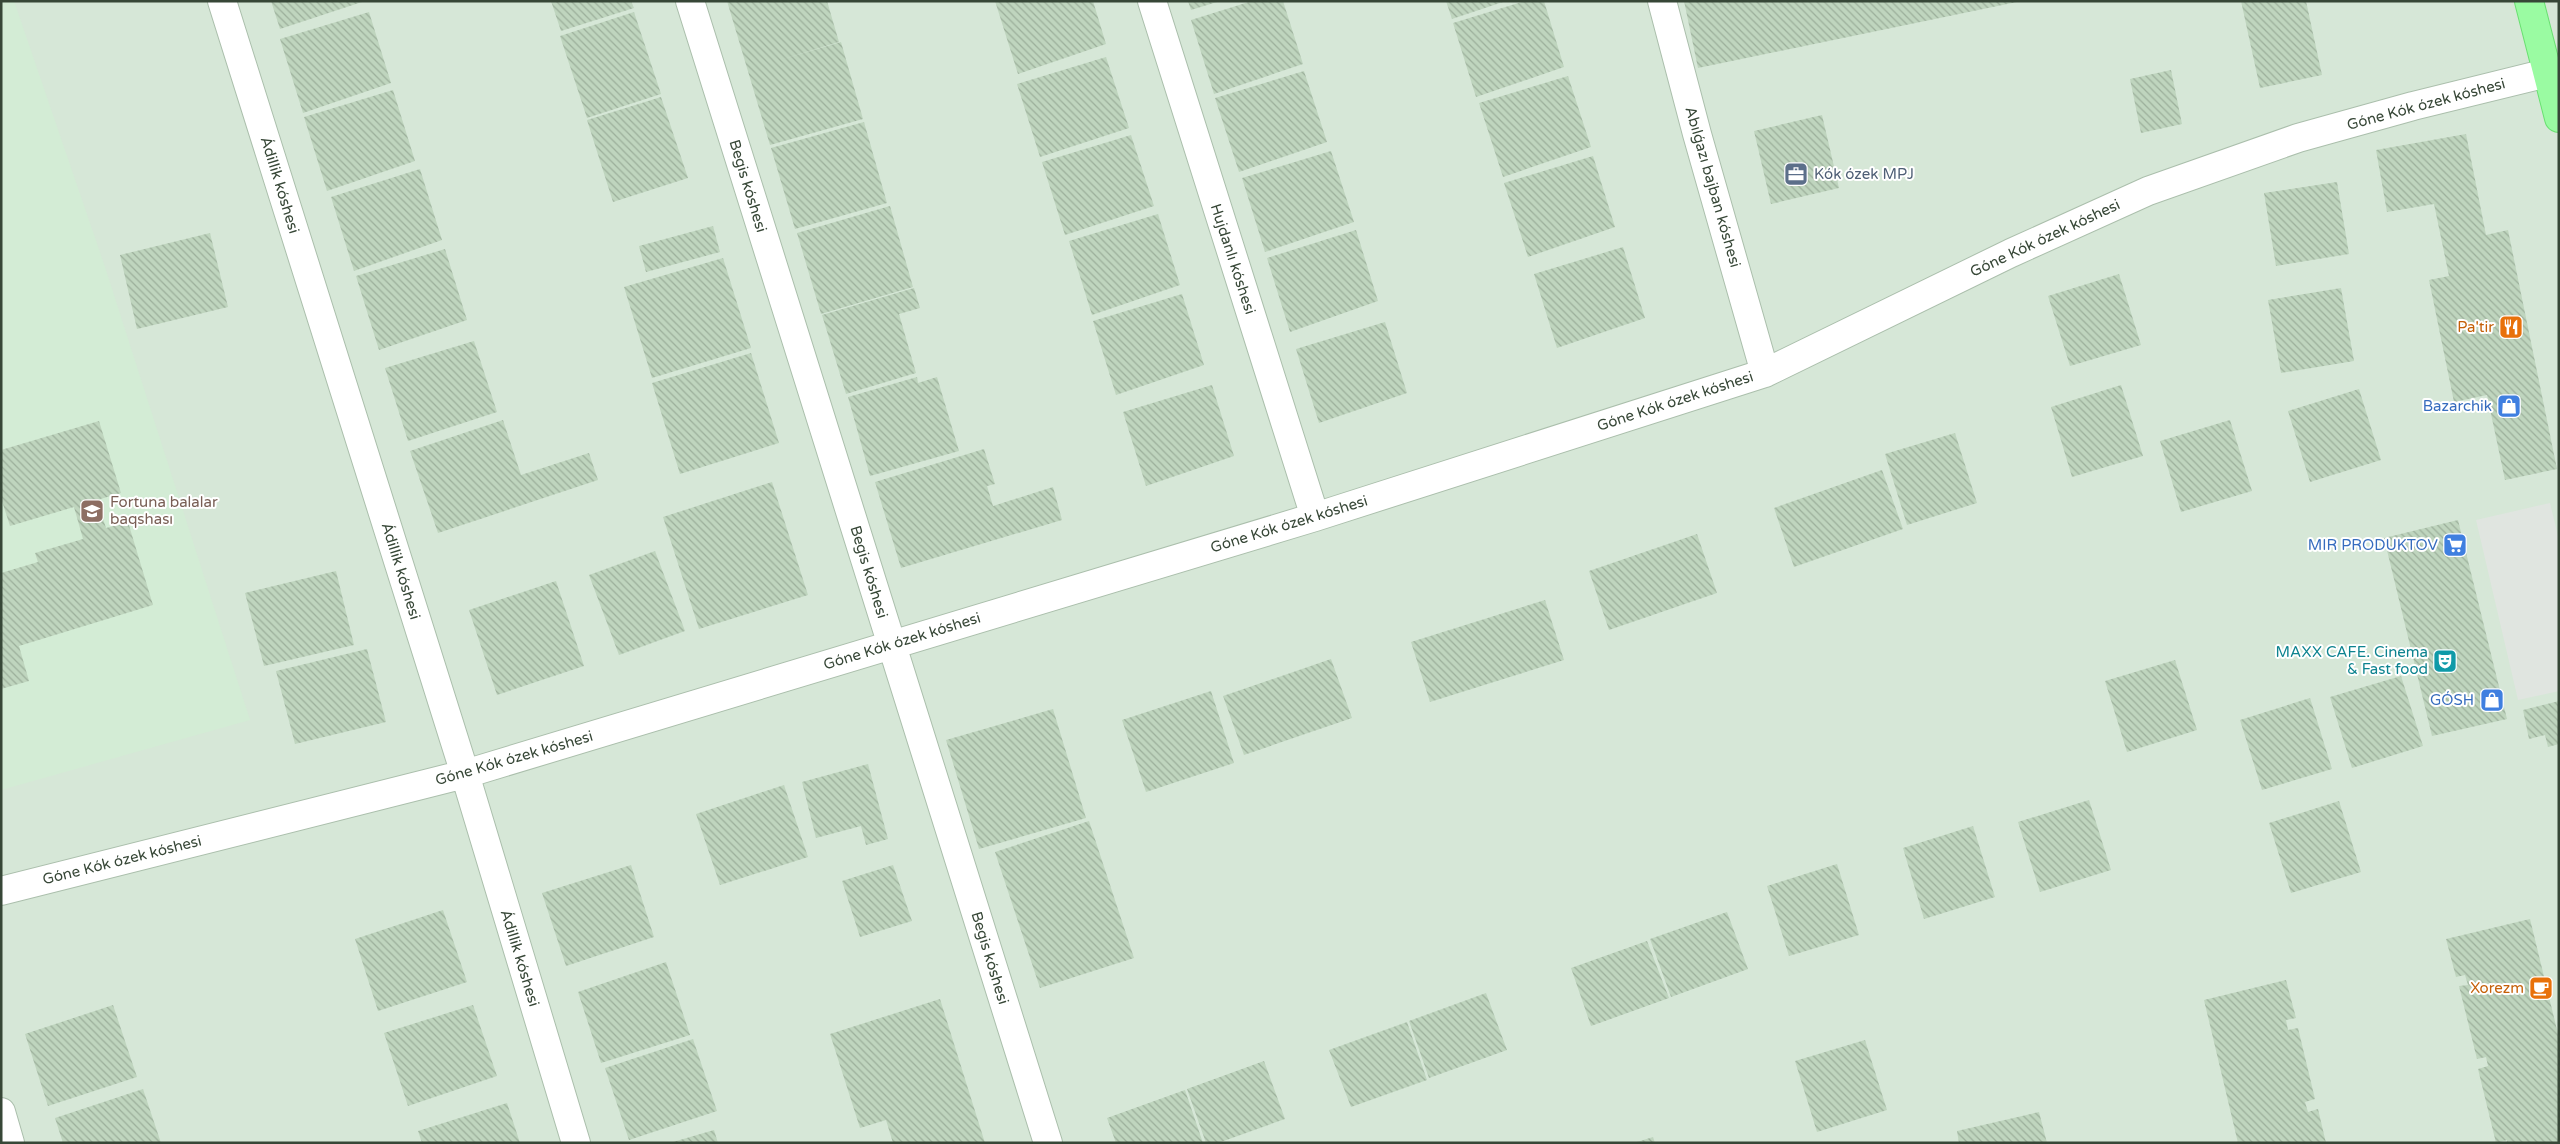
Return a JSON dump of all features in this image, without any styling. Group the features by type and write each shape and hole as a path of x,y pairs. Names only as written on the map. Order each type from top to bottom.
{"main road":[{"path":"2529,1 2559,118"}],"street":[{"name":"Ádillik kóshesi","path":"222,1 465,774 576,1143"},
{"name":"Begis kóshesi","path":"690,1 1048,1143"},
{"name":"Hujdanlı kóshesi","path":"1152,1 1315,517"},
{"name":"Abılǵazı bajban kóshesi","path":"1662,1 1697,134 1765,373"},
{"name":"Góne Kók ózek kóshesi","path":"1,891 465,774 1315,517 1765,373 2011,253 2148,191 2298,138 2413,106 2547,73"},
{"path":"1,1112 10,1143"}],"shaded area":[{"path":"1,1 2559,1 2559,1143 1,1143"},
{"name":"Fortuna balalar baqshası","path":"1,1 14,1 105,267 250,720 1,790"},
{"path":"2550,503 2559,540 2559,691 2518,700 2476,520"}],"building":[{"path":"271,1 361,1 362,2 280,29"},
{"path":"551,1 631,1 634,8 561,31"},
{"path":"727,1 827,1 839,42 780,60 841,42 863,119 770,145"},
{"path":"995,1 1093,1 1106,44 1018,74"},
{"path":"1188,1 1217,1 1217,2 1191,10"},
{"path":"1252,1 1283,1 1303,64 1214,94 1191,20"},
{"path":"1446,1 1503,1 1503,2 1452,19"},
{"path":"1525,1 1544,1 1564,67 1476,97 1453,23"},
{"path":"1684,1 2017,1 2017,2 1698,68"},
{"path":"2241,1 2306,1 2322,75 2260,88"},
{"path":"369,12 391,83 303,113 280,39"},
{"path":"634,12 661,94 587,118 560,36"},
{"path":"1106,57 1129,128 1040,157 1017,84"},
{"path":"2171,70 2182,124 2141,133 2130,79"},
{"path":"1304,71 1327,142 1239,172 1215,98"},
{"path":"1568,76 1591,147 1503,177 1479,103"},
{"path":"393,90 415,161 327,191 304,117"},
{"path":"661,97 688,178 613,202 587,120"},
{"path":"1822,115 1839,188 1771,204 1754,131"},
{"path":"864,122 887,203 795,229 771,148"},
{"path":"2466,134 2486,235 2508,230 2557,469 2505,480 2487,395 2454,402 2429,280 2449,276 2434,204 2387,212 2376,150"},
{"path":"1131,135 1154,206 1065,235 1042,162"},
{"path":"1331,151 1354,222 1265,252 1242,178"},
{"path":"1593,156 1615,227 1528,257 1504,183"},
{"path":"420,169 442,240 354,271 331,197"},
{"path":"2337,182 2349,254 2276,266 2264,193"},
{"path":"890,206 913,287 821,314 797,233"},
{"path":"1158,214 1180,285 1092,315 1069,241"},
{"path":"713,226 720,252 646,272 639,246"},
{"path":"1356,230 1378,301 1290,332 1267,258"},
{"path":"210,233 228,307 137,329 120,255"},
{"path":"1623,247 1645,318 1557,348 1534,274"},
{"path":"445,249 467,320 379,350 356,276"},
{"path":"723,258 751,348 652,378 624,287"},
{"path":"2119,274 2141,345 2070,366 2048,296"},
{"path":"914,288 920,308 899,314 916,373 846,394 822,315"},
{"path":"2341,288 2354,361 2281,373 2268,300"},
{"path":"1182,294 1204,365 1116,395 1093,321"},
{"path":"1385,322 1407,393 1319,423 1296,349"},
{"path":"474,341 497,412 408,441 385,368"},
{"path":"751,353 779,443 680,474 652,383"},
{"path":"917,377 918,383 937,377 959,451 870,476 848,397"},
{"path":"1212,385 1234,456 1146,486 1123,412"},
{"path":"2121,385 2143,456 2072,477 2051,407"},
{"path":"2359,389 2381,460 2310,482 2288,411"},
{"path":"503,420 521,475 589,453 598,480 438,533 410,451"},
{"path":"2230,420 2252,491 2181,512 2160,441"},
{"path":"99,421 121,493 97,500 106,528 128,522 153,605 19,646 29,681 1,689 1,573 38,562 35,553 83,539 74,507 10,526 1,498 1,450"},
{"path":"1955,433 1977,503 1907,525 1885,454"},
{"path":"984,449 995,484 987,486 993,506 1053,487 1062,520 901,568 875,482"},
{"path":"1882,470 1903,529 1794,567 1774,508"},
{"path":"772,482 808,595 699,629 663,517"},
{"path":"2458,520 2507,719 2432,736 2384,538"},
{"path":"1697,534 1717,593 1609,630 1589,571"},
{"path":"655,551 685,631 619,655 589,575"},
{"path":"336,571 354,645 264,666 245,593"},
{"path":"556,581 584,666 497,695 469,610"},
{"path":"1545,600 1564,660 1430,702 1411,642"},
{"path":"367,649 386,722 295,744 276,671"},
{"path":"1331,659 1352,718 1244,755 1223,696"},
{"path":"2175,660 2197,730 2127,752 2105,681"},
{"path":"2401,676 2423,746 2352,768 2330,697"},
{"path":"1211,691 1234,763 1146,792 1122,720"},
{"path":"2310,698 2332,769 2262,790 2240,720"},
{"path":"2559,701 2559,744 2548,747 2545,735 2529,739 2523,710"},
{"path":"1053,709 1086,818 979,849 946,740"},
{"path":"868,764 888,839 866,845 861,826 816,838 802,782"},
{"path":"784,785 808,857 720,885 696,814"},
{"path":"2089,800 2111,870 2040,892 2018,822"},
{"path":"2339,801 2361,872 2291,893 2269,823"},
{"path":"1089,821 1134,958 1040,988 995,852"},
{"path":"1973,826 1995,897 1924,919 1903,848"},
{"path":"1837,864 1859,935 1789,956 1767,886"},
{"path":"631,865 654,937 566,966 542,893"},
{"path":"893,865 912,921 860,937 842,881"},
{"path":"443,910 467,982 378,1011 355,939"},
{"path":"1727,912 1748,969 1671,997 1650,939"},
{"path":"2530,919 2559,1038 2559,1143 2507,1143 2507,1140 2496,1143 2478,1069 2488,1066 2486,1057 2477,1059 2459,986 2468,985 2465,975 2456,977 2446,939"},
{"path":"1647,941 1669,998 1591,1026 1571,968"},
{"path":"666,962 690,1035 601,1063 578,992"},
{"path":"2286,980 2296,1018 2286,1020 2288,1030 2298,1028 2315,1099 2305,1102 2308,1112 2318,1109 2326,1143 2238,1143 2204,1000"},
{"path":"1486,993 1507,1050 1429,1078 1409,1021"},
{"path":"940,999 985,1143 893,1143 886,1120 860,1128 830,1034"},
{"path":"113,1005 137,1077 48,1106 25,1034"},
{"path":"473,1005 497,1076 408,1106 384,1033"},
{"path":"1407,1022 1427,1080 1351,1107 1329,1050"},
{"path":"693,1039 717,1111 629,1140 605,1068"},
{"path":"1865,1040 1887,1110 1817,1132 1795,1061"},
{"path":"1264,1061 1285,1119 1218,1143 1206,1143 1187,1089"},
{"path":"143,1089 161,1143 63,1143 55,1118"},
{"path":"1185,1090 1203,1143 1116,1143 1107,1118"},
{"path":"507,1103 520,1143 422,1143 418,1131"},
{"path":"2039,1112 2047,1143 1959,1143 1957,1131"},
{"path":"714,1130 718,1143 673,1143 673,1142"},
{"path":"1653,1137 1655,1143 1637,1143 1637,1142"}],"place":[{"name":"Kók ózek MPJ","path":"1796,174"},
{"name":"Pa'tir","path":"2511,327"},
{"name":"Bazarchik","path":"2509,406"},
{"name":"Fortuna balalar baqshası","path":"92,511"},
{"name":"MIR PRODUKTOV","path":"2455,545"},
{"name":"MAXX CAFE. Cinema & Fast food","path":"2445,661"},
{"name":"GÓSH","path":"2492,700"},
{"name":"Xorezm","path":"2541,988"}]}
